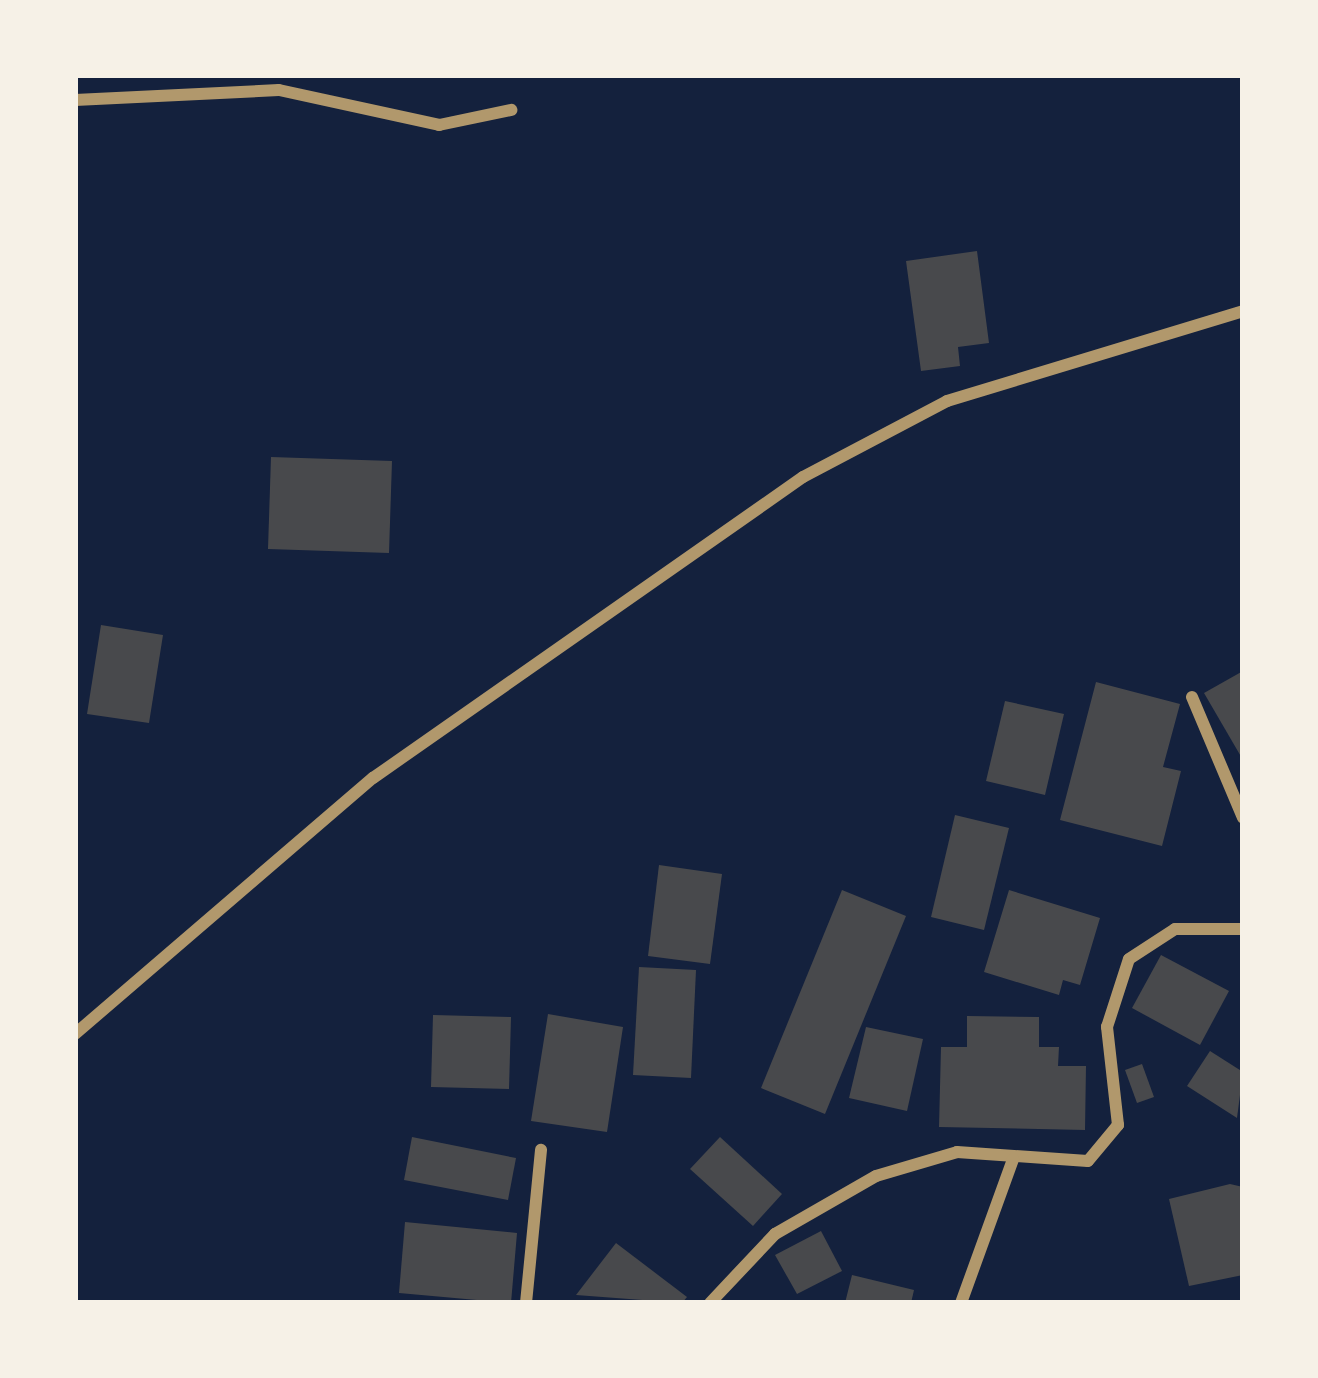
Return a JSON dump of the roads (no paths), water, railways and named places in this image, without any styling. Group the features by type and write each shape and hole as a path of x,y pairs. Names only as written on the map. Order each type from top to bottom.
{"street":[{"path":"75,100 279,90 439,125 511,110"},
{"path":"75,1034 356,790 803,477 947,401 1243,311"},
{"path":"1192,697 1243,818"},
{"path":"710,1303 775,1234 875,1176 957,1152 1088,1161 1118,1125 1107,1028 1129,959 1175,929 1243,929"},
{"path":"526,1303 541,1150"},
{"path":"961,1303 1012,1159"}]}
